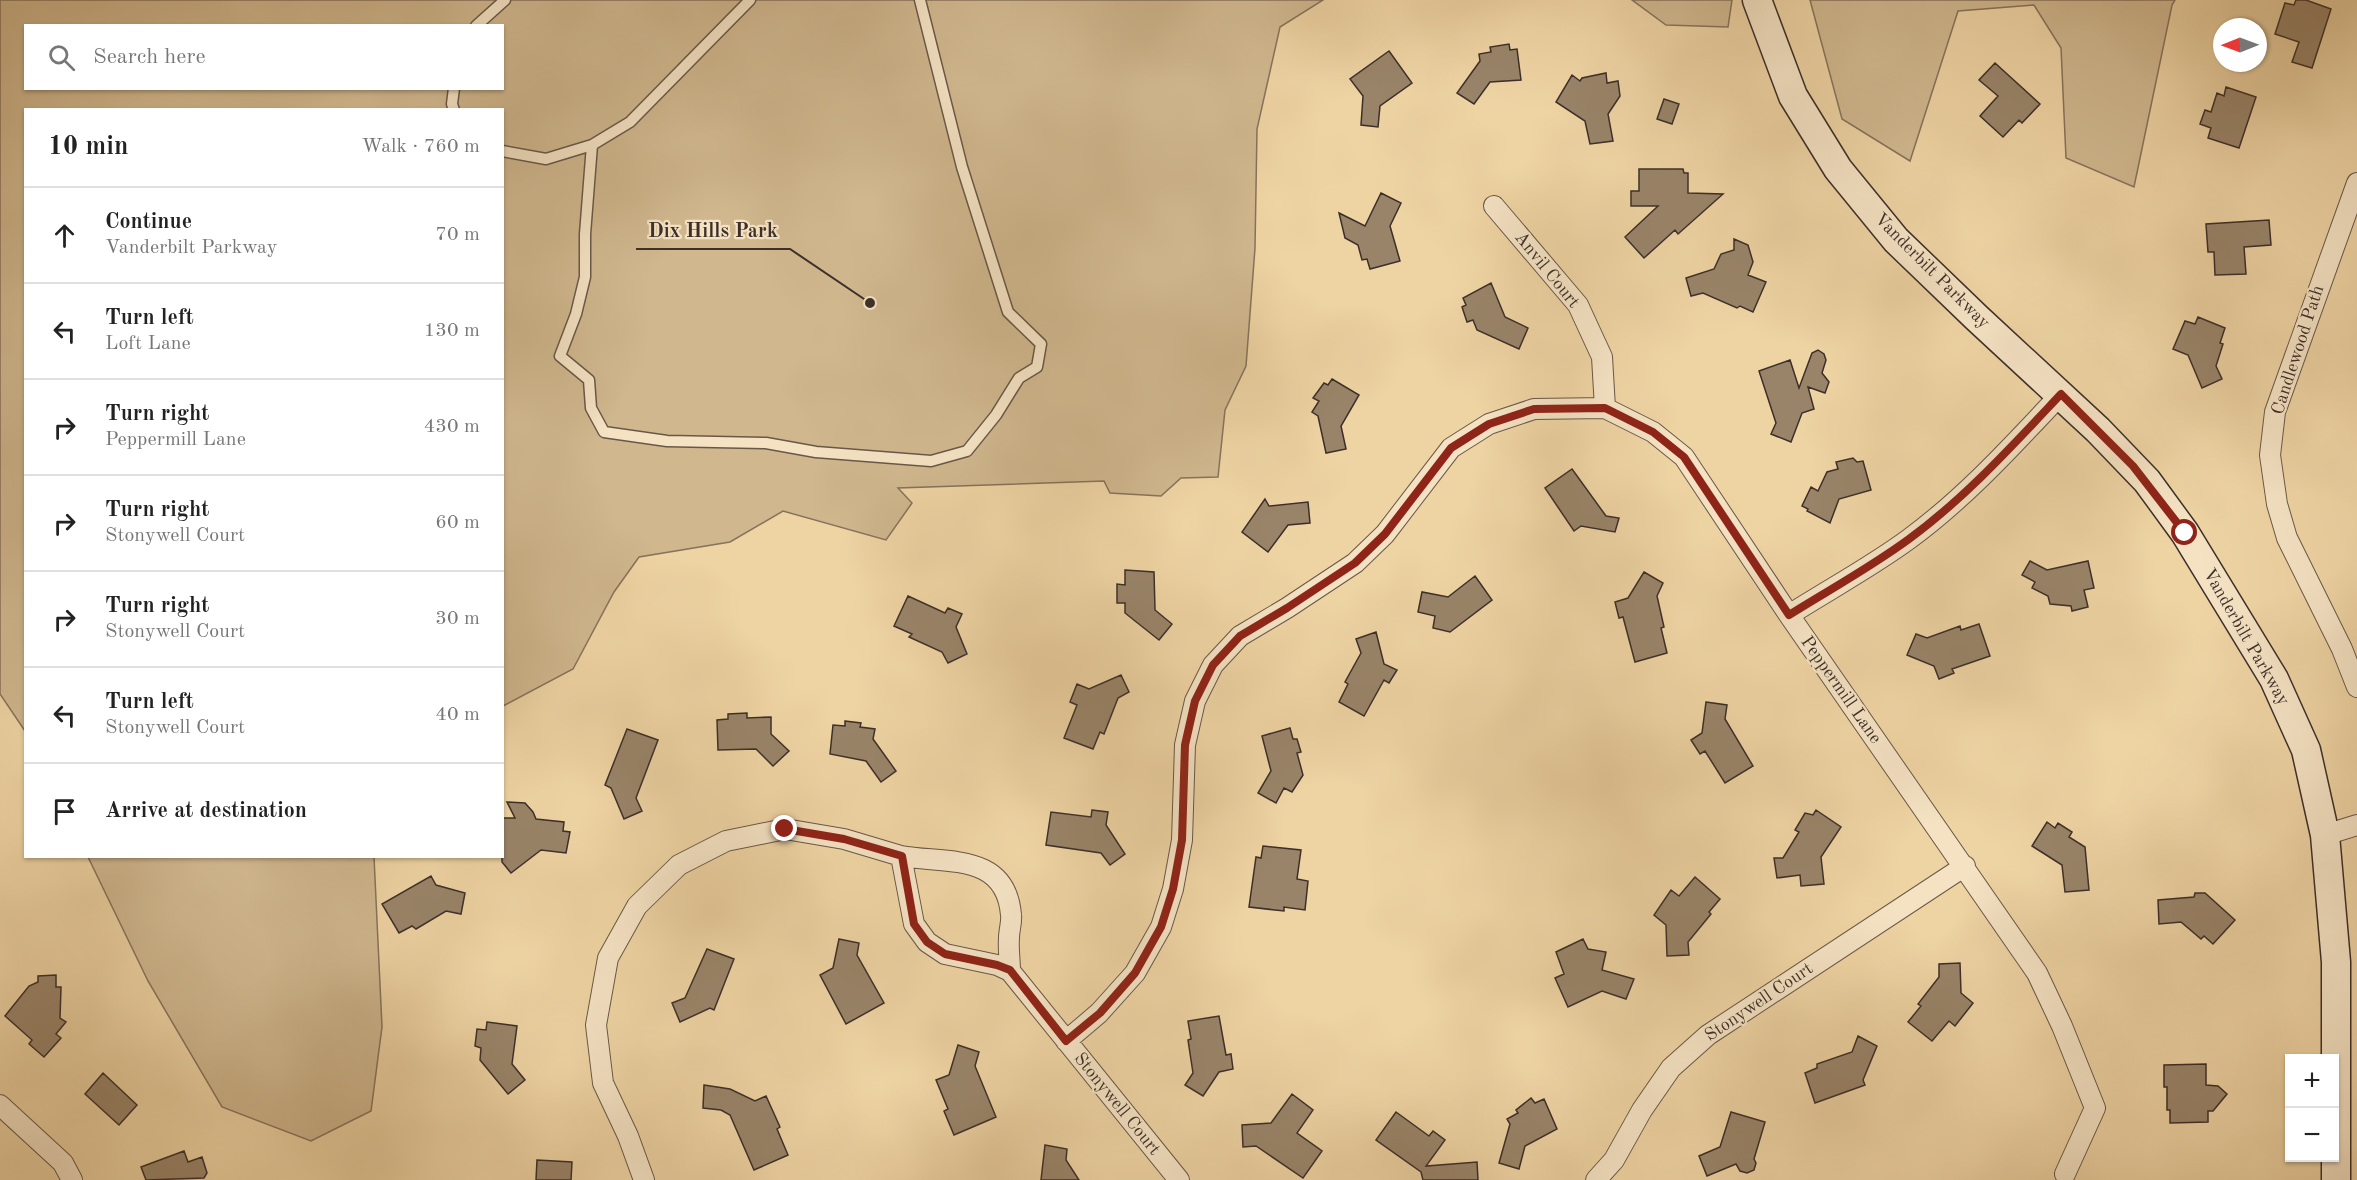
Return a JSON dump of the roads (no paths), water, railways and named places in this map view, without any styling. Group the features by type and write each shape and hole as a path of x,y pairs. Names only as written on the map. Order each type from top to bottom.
{"main road":[{"name":"Vanderbilt Parkway","path":"1757,0 1793,96 1838,169 1896,240 2061,394 2147,481 2185,533 2225,595 2274,679 2306,750 2325,835 2336,963 2336,1180"}],"street":[{"name":"Candlewood Path","path":"2356,684 2342,649 2287,538 2277,504 2270,455 2275,412 2357,183"},
{"name":"Anvil Court","path":"1494,206 1578,305 1602,357 1605,408"},
{"path":"1789,615 1917,532 2008,451 2061,394"},
{"name":"Peppermill Lane","path":"1066,1041 1100,1013 1135,973 1161,927 1173,889 1182,840 1185,745 1195,701 1213,665 1240,636 1355,563 1385,534 1451,448 1489,424 1534,409 1605,408 1653,432 1684,457 1789,615 2037,973 2095,1108 2065,1174"},
{"path":"2325,835 2357,825"},
{"path":"644,1180 628,1136 603,1083 596,1025 608,958 637,906 679,865 726,841 785,829 844,839 927,861 955,861 976,865 995,877 1007,895 1012,916 1009,939 1010,970 945,954 927,942 914,924 902,856"},
{"name":"Stonywell Court","path":"1596,1180 1614,1161 1642,1110 1671,1068 1708,1035 1965,866"},
{"name":"Stonywell Court","path":"1010,970 1179,1180"},
{"path":"0,1105 63,1162 72,1180"}],"lane":[{"path":"478,24 505,0"},
{"path":"504,150 546,159 592,146 630,122 750,0"},
{"path":"592,146 585,234 585,277 576,314 560,356 589,380 591,408 604,432 667,441 766,443 816,452 931,461 967,451 996,415 1019,378 1037,367 1041,344 1008,312 962,167 920,0"},
{"path":"453,108 454,90"}],"place":[{"name":"Dix Hills Park","path":"870,303"}]}
